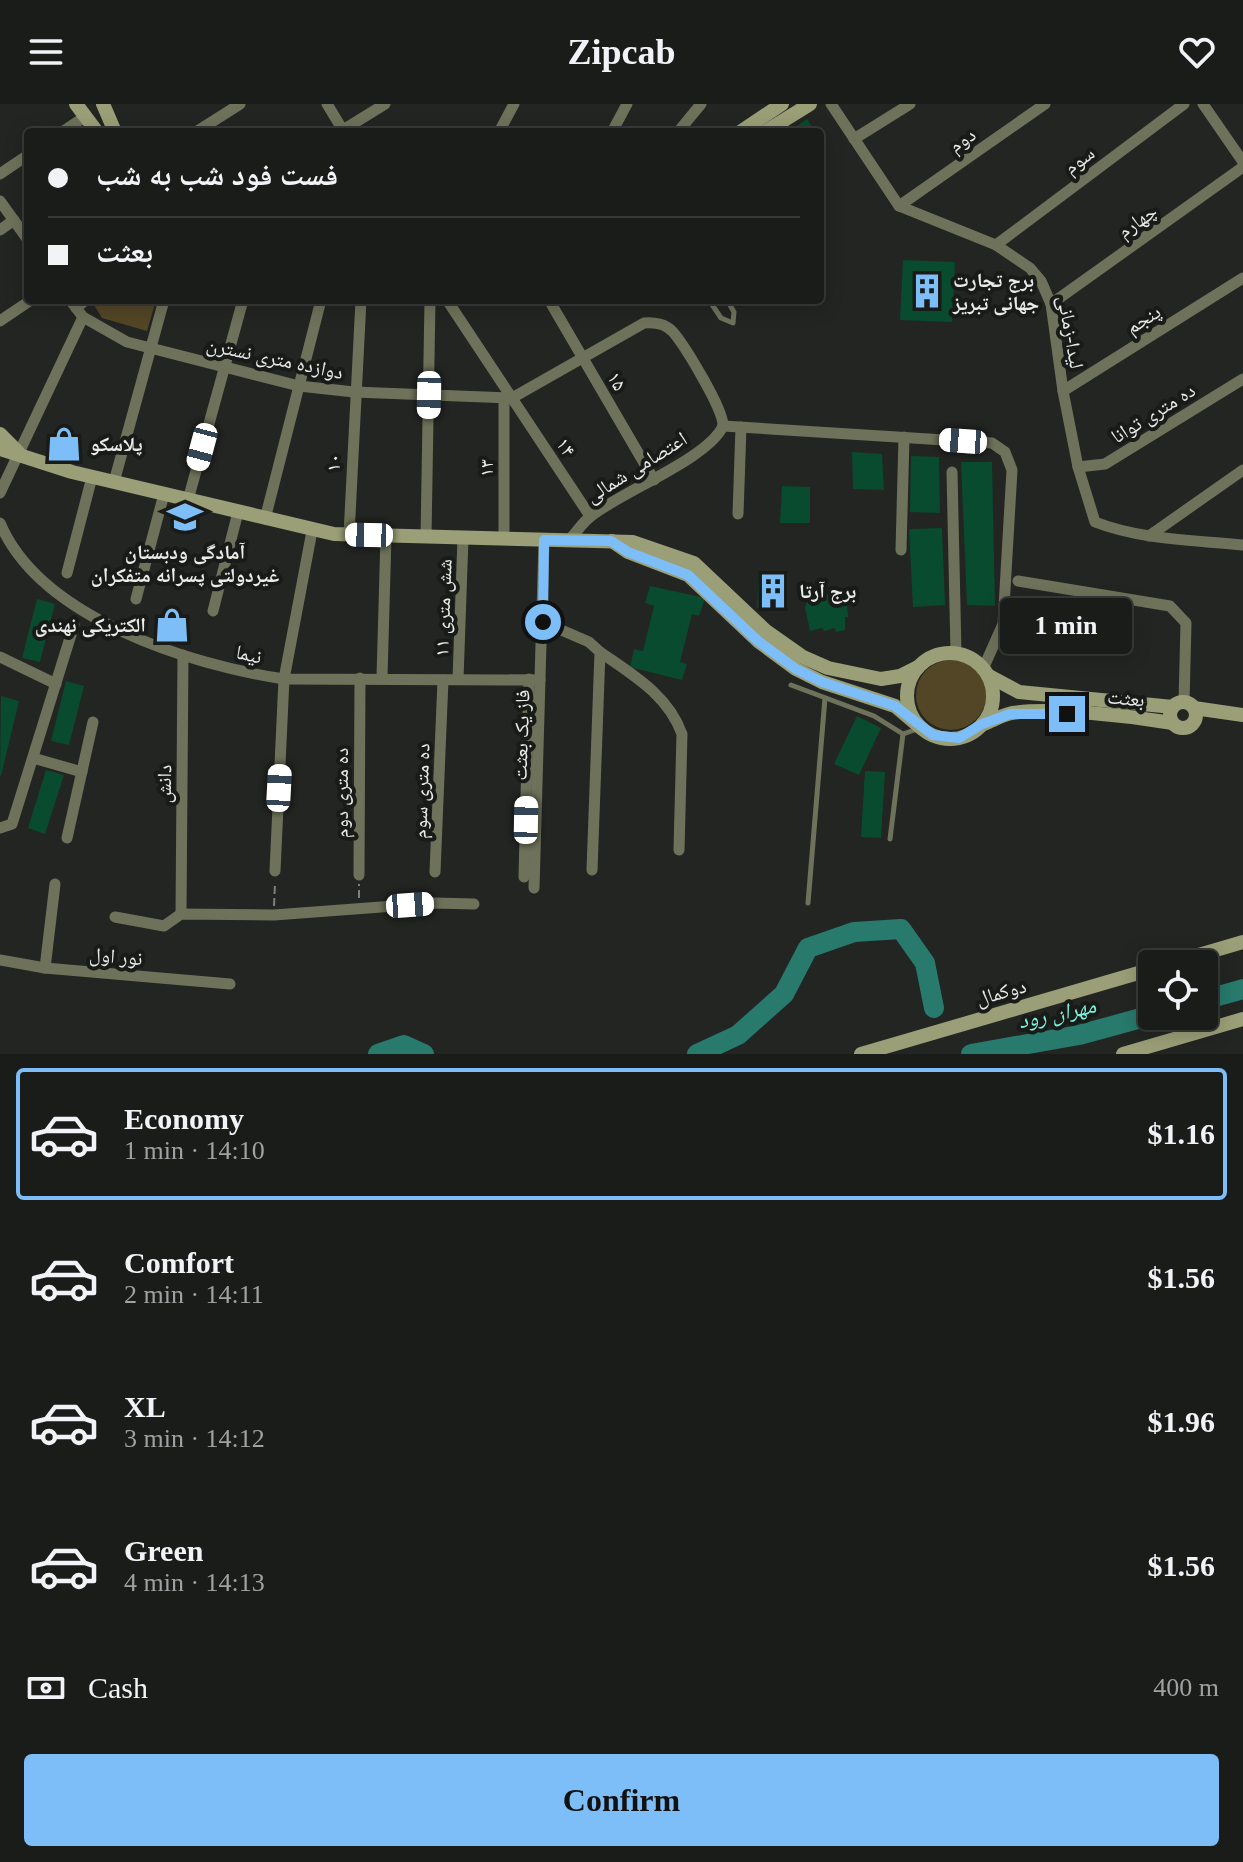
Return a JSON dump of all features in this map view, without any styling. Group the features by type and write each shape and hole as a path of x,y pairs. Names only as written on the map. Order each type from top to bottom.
{"main road":[{"path":"103,104 113,128"},
{"path":"746,128 782,104"},
{"path":"771,128 810,104"},
{"path":"81,110 94,128"},
{"path":"0,434 18,452"},
{"path":"0,449 92,477 312,531 349,535 611,541 633,542 694,563 766,631 803,657 828,668 881,679 900,676 942,653 956,653 969,657 986,673 993,701 982,724 959,738 933,735 895,706 822,682 796,669 758,641 688,575 628,552 611,541"},
{"path":"918,667 907,691 908,705 921,728"},
{"name":"بعثت","path":"986,673 1019,692 1184,706 1218,714 1243,715"},
{"path":"1184,706 1196,717 1192,724 1180,728 1173,723 1170,715 1184,706"},
{"name":"بعثت","path":"982,724 1010,714 1042,712 1173,723"},
{"name":"بعثت","path":"1192,724 1218,714"},
{"path":"1216,950 1243,942"},
{"name":"دوکمال","path":"861,1054 1138,973"},
{"path":"1123,1054 1243,1019"}],"street":[{"path":"202,128 240,104"},
{"path":"327,104 341,128"},
{"path":"348,128 385,104"},
{"path":"501,128 514,104"},
{"path":"614,128 627,104"},
{"path":"681,128 701,104"},
{"path":"831,104 899,206"},
{"path":"854,139 910,104"},
{"name":"دوم","path":"899,206 1045,104"},
{"name":"سوم","path":"996,245 1184,104"},
{"path":"1203,104 1243,164"},
{"path":"65,128 81,110"},
{"path":"0,174 24,158"},
{"name":"چهارم","path":"1051,304 1243,164"},
{"path":"0,201 24,234"},
{"name":"لیدا-زمانی","path":"899,206 996,245 1030,268 1041,281 1051,304 1078,467 1095,522 1117,531 1149,536 1243,545"},
{"path":"0,230 14,220"},
{"name":"پنجم","path":"1063,391 1243,278"},
{"path":"0,321 25,304"},
{"path":"114,482 163,304"},
{"path":"188,500 242,304"},
{"path":"265,519 320,304"},
{"name":"۱۰","path":"349,535 361,304"},
{"path":"426,537 430,304"},
{"name":"۱۴","path":"449,304 508,398 590,516"},
{"name":"۱۵","path":"551,304 654,480"},
{"path":"0,493 76,308"},
{"name":"دوازده متری نسترن","path":"76,308 127,342 299,386 354,392 508,398"},
{"path":"508,398 644,323 661,324 672,330 717,403 723,426 992,443 1005,452 1012,470 1003,624 986,673"},
{"name":"ده متری توانا","path":"1078,467 1105,464 1243,379"},
{"name":"۱۳","path":"504,539 508,398"},
{"name":"اعتصامی شمالی","path":"569,540 590,516 654,480 719,435 723,426"},
{"path":"738,514 741,427"},
{"path":"901,550 904,437"},
{"path":"1149,536 1243,470"},
{"path":"952,472 956,653"},
{"path":"67,573 92,477"},
{"path":"136,599 164,494"},
{"path":"213,611 238,512"},
{"name":"نیما","path":"0,523 18,554 80,609 121,630 183,655 250,674 284,679 535,679"},
{"path":"275,871 284,679 312,531"},
{"path":"382,677 386,536"},
{"name":"۱۱ شش متری","path":"458,679 463,538"},
{"path":"524,877 535,679 543,622 544,540"},
{"path":"1018,581 1170,606 1186,623 1184,706"},
{"path":"543,622 589,642 651,688 677,719 682,734 679,850"},
{"path":"0,828 12,824 74,625"},
{"path":"592,870 600,652"},
{"name":"دانش","path":"181,914 183,655"},
{"path":"0,658 56,684"},
{"name":"ده متری دوم","path":"359,875 360,678"},
{"name":"فاز یک بعثت","path":"534,888 535,679"},
{"name":"ده متری سوم","path":"435,872 443,680"},
{"path":"67,838 93,722"},
{"path":"33,758 82,772"},
{"path":"45,968 55,884"},
{"path":"115,917 164,926 181,914 274,915 474,904"},
{"name":"نور اول","path":"0,960 45,968 230,984"}],"lane":[{"path":"712,304 721,318 733,323 734,312 729,304"},
{"path":"791,685 874,716 903,734"},
{"path":"808,903 825,698"},
{"path":"903,734 921,728"},
{"path":"890,839 903,734"}],"path":[{"path":"274,915 275,871"},
{"path":"358,909 359,875"}],"shaded area":[{"path":"155,304 147,331 102,318 94,305"},
{"path":"951,660 970,666 980,676 986,695 980,714 970,724 951,730 932,724 922,714 916,695 922,676 932,666"}],"building":[{"path":"807,119 813,128 794,128"},
{"name":"برج تجارت جهانی تبریز","path":"903,260 955,262 952,322 900,320"},
{"name":"پلاسکو","path":"55,432 79,440 73,457 48,448"},
{"path":"852,452 882,454 884,490 853,489"},
{"path":"911,456 939,457 940,513 910,512"},
{"path":"961,462 992,462 995,606 967,605"},
{"path":"782,486 810,487 810,523 780,523"},
{"path":"942,528 945,605 913,607 909,529"},
{"name":"برج آرتا","path":"759,571 788,573 788,608 757,608"},
{"path":"650,586 705,598 699,616 692,614 680,662 687,664 682,680 630,667 634,649 643,651 654,606 645,603"},
{"path":"825,588 837,593 838,589 846,591 848,617 845,617 845,630 836,632 835,628 824,631 822,628 810,631 805,607 812,590 824,592"},
{"path":"37,599 55,604 40,662 22,658"},
{"path":"66,681 84,686 69,745 51,741"},
{"path":"1,696 19,701 1,776 0,775"},
{"path":"857,716 881,728 859,775 834,764"},
{"path":"46,770 64,775 45,834 28,828"},
{"path":"865,771 885,772 881,838 861,837"}],"waterway":[{"name":"مهران رود","path":"697,1054 738,1035 784,994 808,948 854,932 901,929 925,963 934,1008"},
{"name":"مهران رود","path":"1218,996 1243,989"},
{"name":"مهران رود","path":"971,1054 1079,1035 1138,1019"},
{"name":"مهران رود","path":"378,1054 404,1045 424,1054"}],"place":[{"name":"برج تجارت جهانی تبریز","path":"927,291"},
{"name":"پلاسکو","path":"64,444"},
{"name":"آمادگی ودبستان غیردولتی پسرانه متفکران","path":"185,517"},
{"name":"برج آرتا","path":"773,591"},
{"name":"الکتریکی نهندی","path":"172,625"}],"route":[{"path":"543,622 544,540 611,541 628,552 688,575 758,641 796,669 822,682 895,706 933,735 946,739 959,738 972,733 982,724 1010,714 1067,714"}]}
